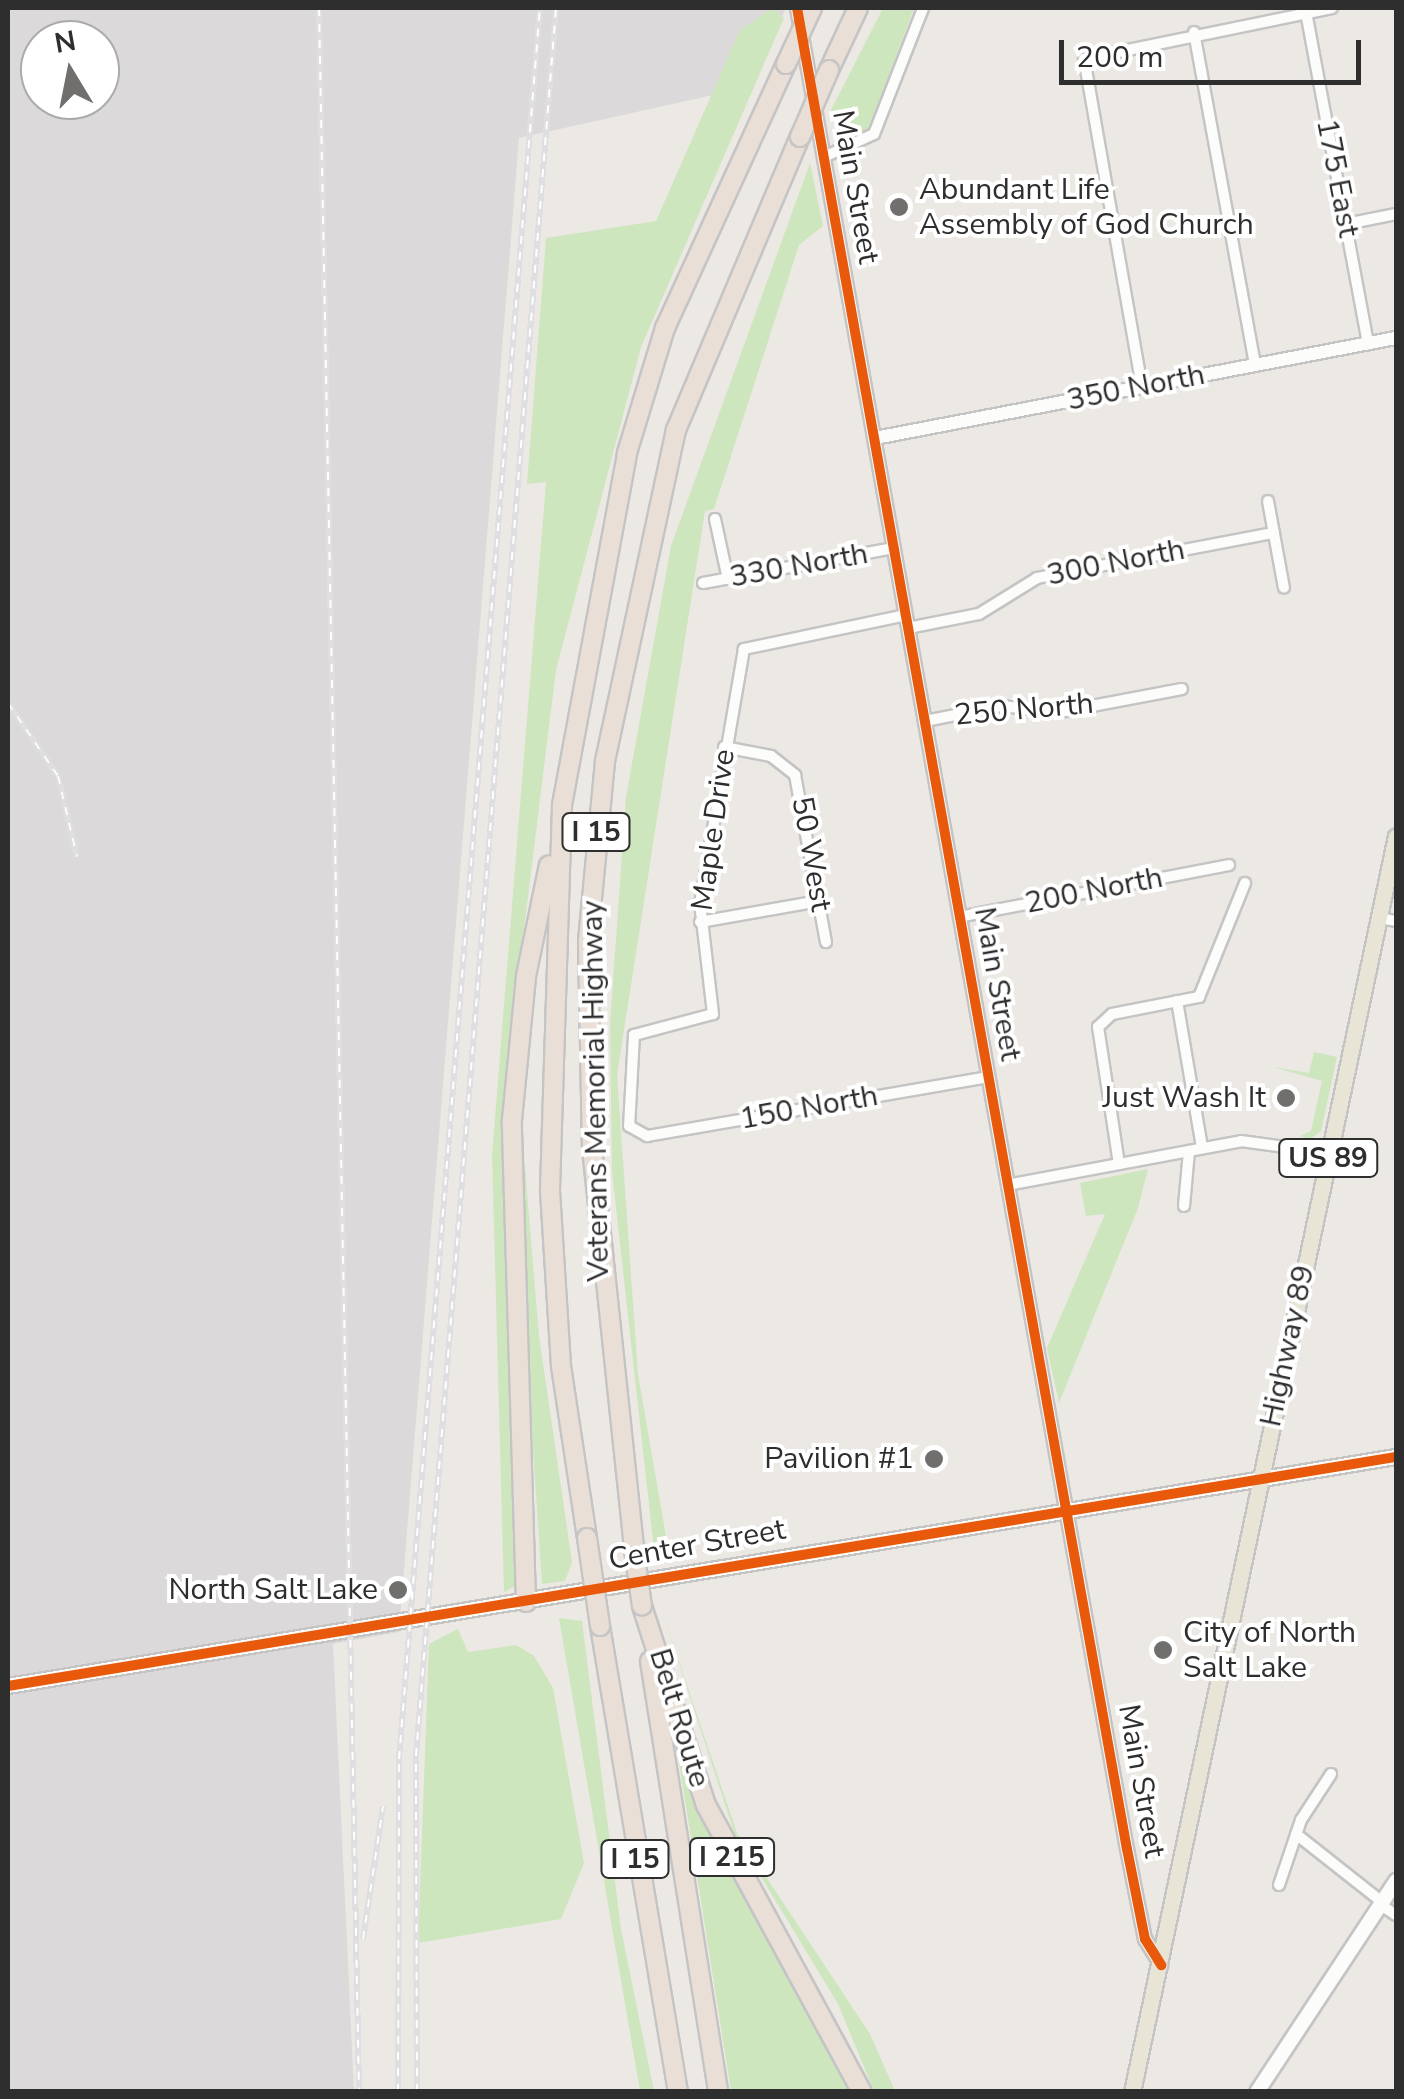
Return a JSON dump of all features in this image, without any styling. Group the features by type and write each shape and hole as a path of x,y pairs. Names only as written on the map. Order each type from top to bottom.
{"highway":[{"name":"Veterans Memorial Highway","path":"678,2092 600,1626 562,1366 550,1189 562,806 633,436 665,328 812,8"},
{"name":"Veterans Memorial Highway","path":"718,2092 635,1557 594,1222 588,941 604,761 676,430 858,8"},
{"path":"526,1602 512,1120 526,976 562,806"},
{"name":"Belt Route","path":"642,1606 706,1805 862,2092"}],"main road":[{"name":"Highway 89","path":"1132,2092 1396,836"},
{"name":"Center Street","path":"8,1686 526,1602 1066,1508 1262,1482 1396,1457"},
{"path":"1258,2092 1396,1881"}],"street":[{"name":"Main Street","path":"796,8 1142,1924 1161,1965"},
{"path":"824,158 874,134 923,8"},
{"path":"1142,387 1087,54 1332,8"},
{"name":"175 East","path":"1306,12 1368,344"},
{"path":"1194,32 1255,366"},
{"path":"1346,224 1396,214"},
{"name":"350 North","path":"874,438 1396,338"},
{"path":"1268,501 1284,588"},
{"path":"715,519 728,579"},
{"name":"300 North","path":"747,646 986,611 1037,578 1274,533"},
{"name":"330 North","path":"703,583 894,548"},
{"name":"Maple Drive","path":"632,1133 636,1034 712,1016 700,922 724,747 747,646"},
{"name":"250 North","path":"925,721 1001,706 1066,711 1182,688"},
{"name":"50 West","path":"724,747 789,768 826,942"},
{"name":"200 North","path":"960,917 1229,865"},
{"path":"1119,1164 1098,1027 1112,1014 1177,1002 1203,991 1245,883"},
{"path":"700,922 819,901"},
{"path":"1379,918 1396,921"},
{"path":"1177,1002 1202,1148"},
{"name":"150 North","path":"632,1133 988,1077"},
{"path":"1007,1186 1247,1140 1329,1153"},
{"path":"1184,1206 1190,1150"},
{"path":"1279,1885 1296,1834 1331,1774"},
{"path":"1296,1834 1396,1915"}],"shaded area":[{"path":"8,8 786,8 749,87 519,138 399,1632 333,1644 354,2091 8,2091"}],"green space":[{"path":"773,8 784,18 641,347 556,670 519,970 507,1280 519,1584 504,1592 492,1155 546,482 527,484 546,238 656,221 740,30"},
{"path":"883,8 914,8 869,129 843,145 830,112"},
{"path":"810,163 823,226 799,245 714,509 705,511 617,1075 638,1374 668,1548 654,1549 612,1172 610,1024 626,797 671,546"},
{"path":"1314,1052 1337,1057 1321,1131 1310,1139 1300,1136 1311,1131 1322,1081 1273,1067 1309,1073"},
{"path":"522,1132 539,1336 572,1562 565,1581 542,1584 520,1253"},
{"path":"1148,1169 1138,1208 1059,1403 1047,1348 1105,1214 1086,1216 1080,1183"},
{"path":"661,1608 737,1833 870,2034 895,2091 874,2091 838,2004 734,1832"},
{"path":"559,1618 582,1621 621,1929 654,2091 640,2091"},
{"path":"458,1629 468,1652 516,1645 534,1656 553,1688 584,1863 561,1919 418,1943 429,1644"},
{"path":"678,1756 713,1840 852,2091 731,2091"}],"railway":[{"path":"319,8 359,2092"},
{"path":"398,2092 399,1759 540,8"},
{"path":"417,2092 416,1756 556,8"},
{"path":"8,703 58,776 77,857"},
{"path":"363,1939 383,1806"}],"cycle path":[{"path":"797,8 1127,1849 1145,1939 1161,1965"},
{"path":"8,1686 1396,1457"}],"place":[{"name":"Abundant Life Assembly of God Church","path":"899,207"},
{"name":"Just Wash It","path":"1286,1098"},
{"name":"Pavilion #1","path":"934,1459"},
{"name":"North Salt Lake","path":"398,1590"},
{"name":"City of North Salt Lake","path":"1163,1650"}]}
